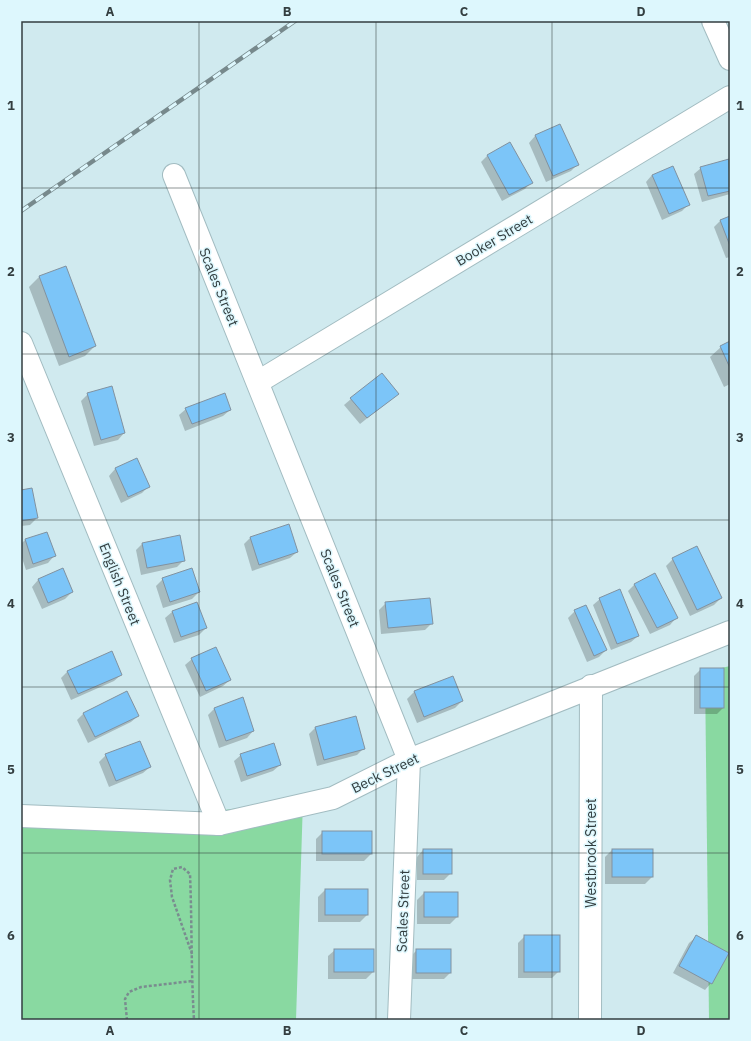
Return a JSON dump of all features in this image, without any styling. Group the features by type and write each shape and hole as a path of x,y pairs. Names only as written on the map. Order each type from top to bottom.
{"street":[{"path":"713,21 730,59"},
{"name":"Booker Street","path":"258,382 730,97"},
{"name":"Scales Street","path":"174,175 408,760 399,1020"},
{"name":"English Street","path":"21,343 219,824"},
{"name":"Beck Street","path":"21,816 219,824 333,798 408,760 730,632"},
{"name":"Westbrook Street","path":"590,1020 591,686"}],"path":[{"path":"192,954 172,897 170,880 173,869 182,866 190,874 194,1020"},
{"path":"127,1020 125,999 129,992 141,987 192,981"}],"green space":[{"path":"730,666 730,1020 709,1020 705,672"},
{"path":"303,800 296,1020 21,1020 21,810 167,817"}],"building":[{"path":"560,124 579,165 553,176 535,135"},
{"path":"510,142 533,183 509,195 487,155"},
{"path":"729,159 730,191 708,196 700,167"},
{"path":"673,166 690,205 669,214 652,175"},
{"path":"730,216 730,246 720,220"},
{"path":"66,266 96,346 69,357 39,276"},
{"path":"730,341 730,368 720,346"},
{"path":"382,373 399,394 367,418 350,398"},
{"path":"112,386 125,433 101,440 87,393"},
{"path":"225,393 231,410 192,424 185,408"},
{"path":"137,458 150,487 128,497 115,468"},
{"path":"32,488 38,518 21,521 21,490"},
{"path":"289,524 298,552 259,565 250,537"},
{"path":"47,532 56,556 33,564 25,539"},
{"path":"180,535 185,561 147,568 142,543"},
{"path":"697,546 722,598 697,610 672,558"},
{"path":"63,568 73,592 48,603 38,579"},
{"path":"192,568 200,592 170,602 162,578"},
{"path":"655,573 678,618 657,628 634,584"},
{"path":"620,589 639,636 617,644 599,598"},
{"path":"430,598 433,624 388,628 385,602"},
{"path":"197,602 207,628 181,637 172,611"},
{"path":"586,605 607,650 594,656 574,610"},
{"path":"216,647 231,680 206,691 191,658"},
{"path":"112,651 122,675 78,694 67,671"},
{"path":"700,668 724,668 724,708 700,708"},
{"path":"453,676 463,701 424,717 414,691"},
{"path":"127,691 139,716 95,737 83,713"},
{"path":"243,697 254,731 226,741 214,708"},
{"path":"356,716 365,749 324,760 315,727"},
{"path":"140,741 151,767 116,781 105,754"},
{"path":"274,743 281,765 247,776 240,754"},
{"path":"322,831 372,831 372,854 322,854"},
{"path":"423,849 452,849 452,874 423,874"},
{"path":"612,849 653,849 653,877 612,877"},
{"path":"325,889 368,889 368,915 325,915"},
{"path":"424,892 458,892 458,917 424,917"},
{"path":"524,935 560,935 560,972 524,972"},
{"path":"696,935 729,953 712,984 679,966"},
{"path":"334,949 374,949 374,972 334,972"},
{"path":"416,949 451,949 451,973 416,973"}],"railway":[{"path":"21,211 295,21"}]}
